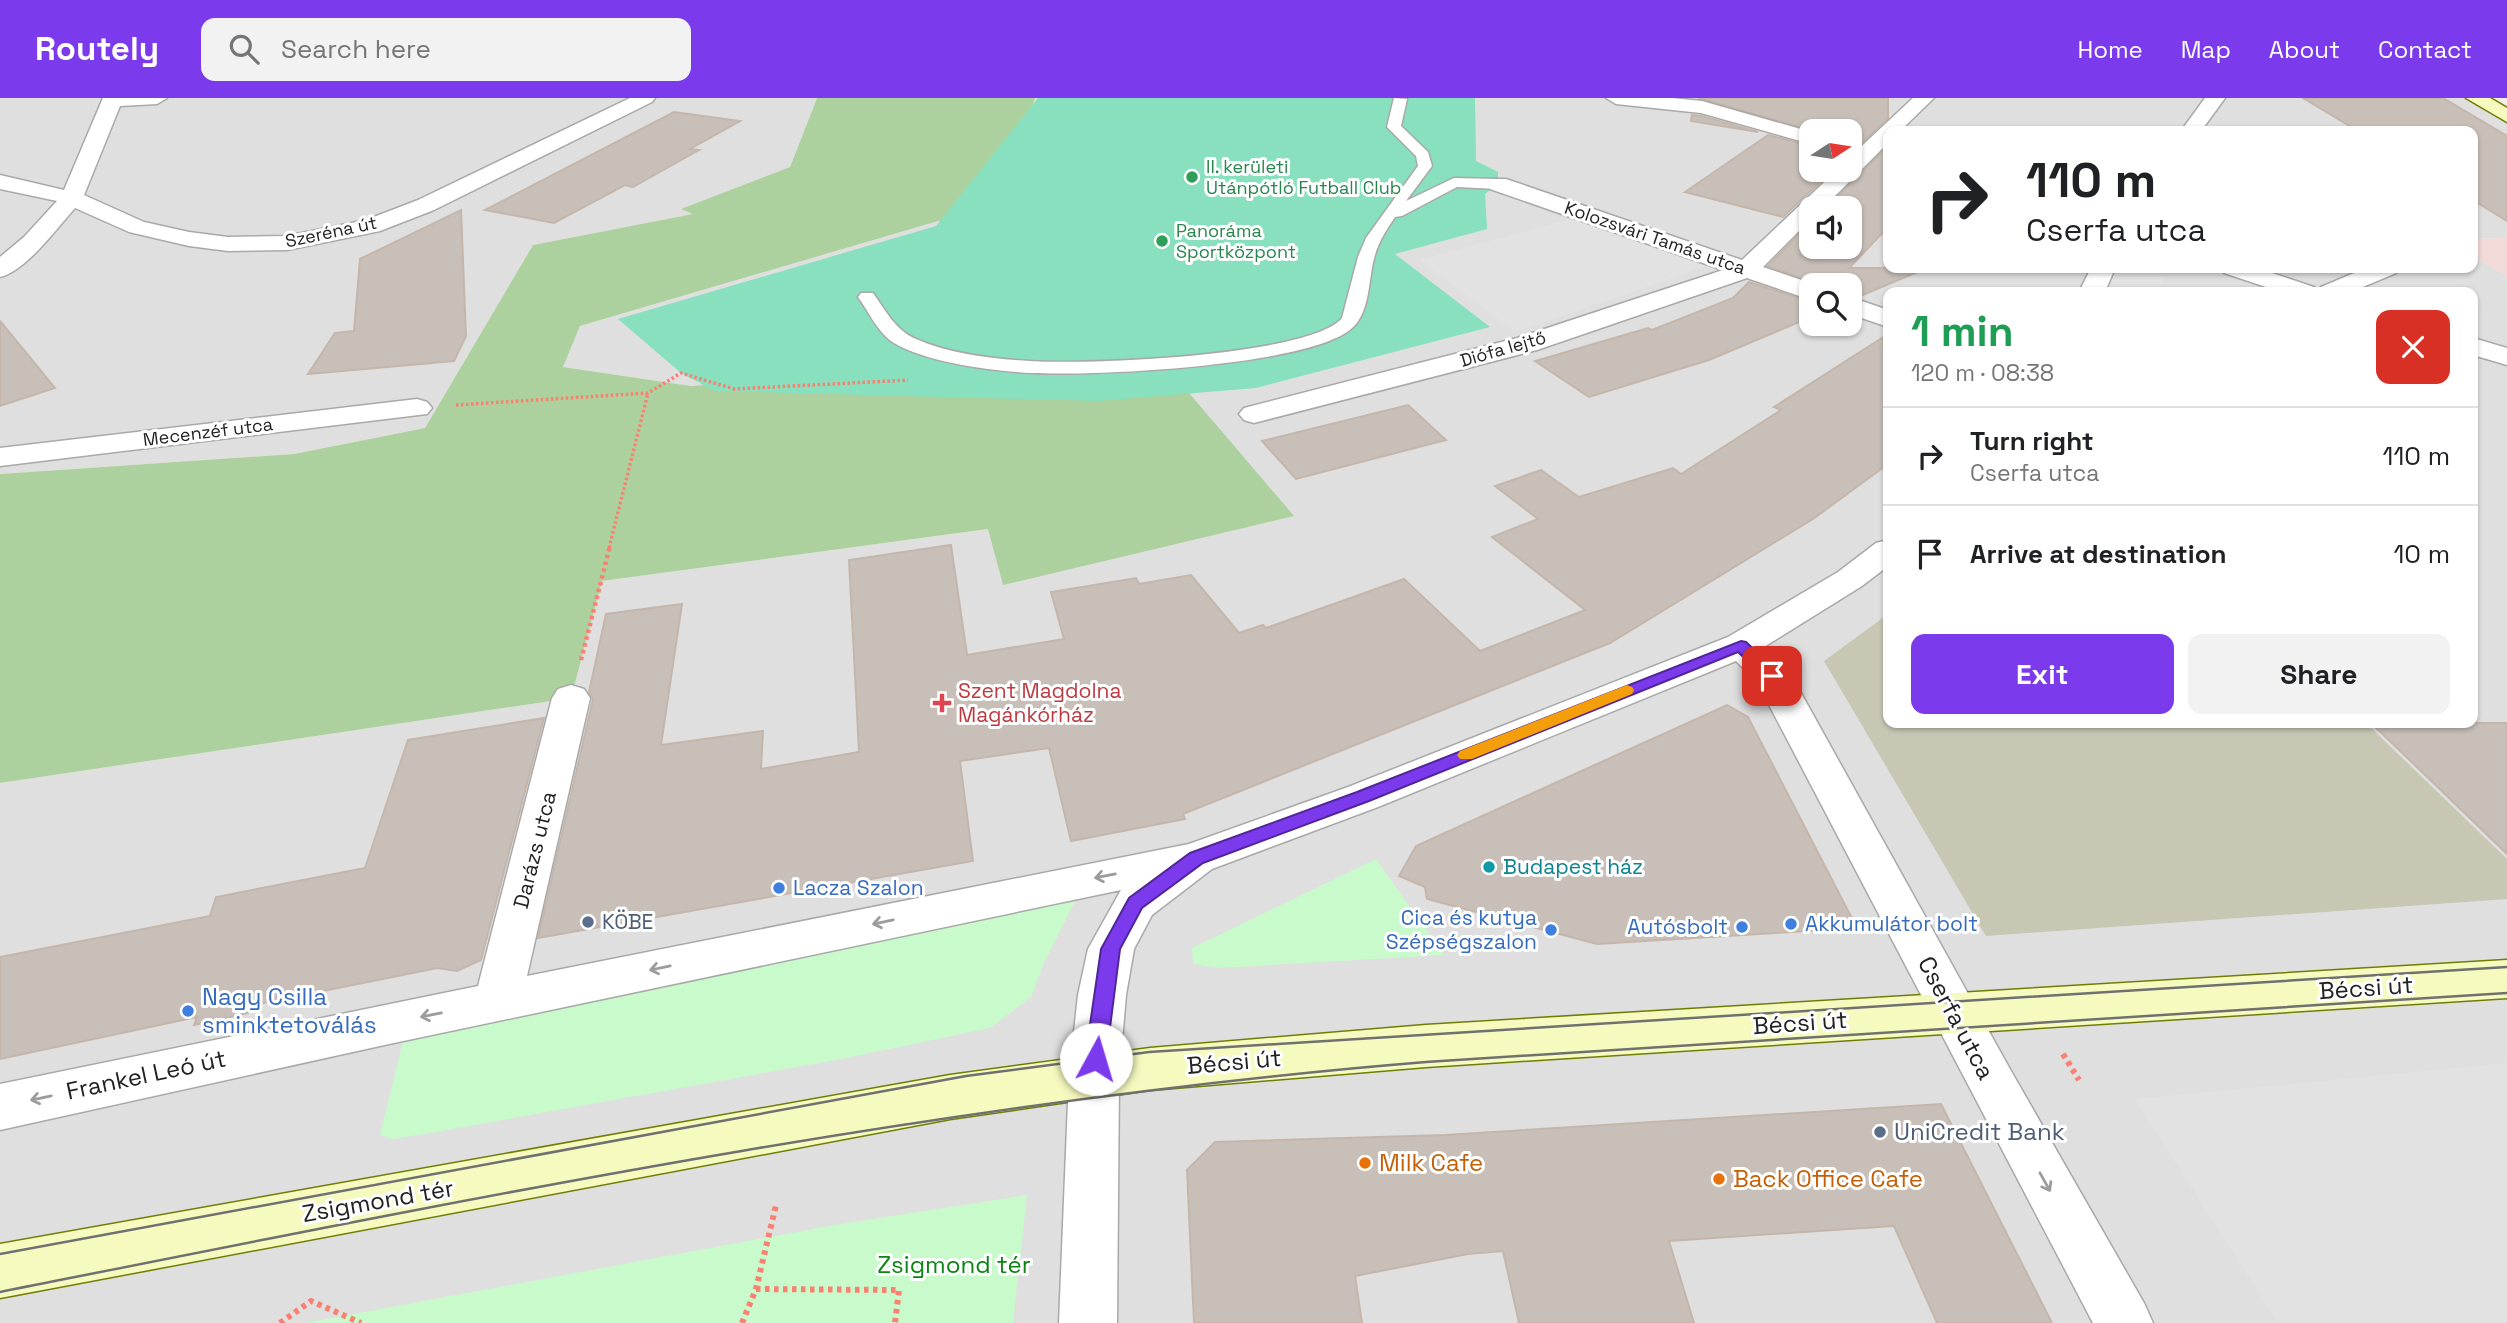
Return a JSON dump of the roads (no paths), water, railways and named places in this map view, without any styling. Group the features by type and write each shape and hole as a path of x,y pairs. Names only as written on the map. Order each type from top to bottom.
{"street":[{"path":"0,270 32,242 72,198 116,99 157,98"},
{"name":"Szeréna út","path":"0,181 72,198 137,227 188,239 228,244 287,243 372,226 426,205 645,98"},
{"path":"1616,98 1707,102 1799,134"},
{"path":"1895,126 1924,98"},
{"path":"2195,126 2215,98"},
{"path":"2476,98 2504,113"},
{"path":"1862,149 1883,136"},
{"path":"1862,152 1883,158"},
{"path":"0,181 35,178 87,164"},
{"path":"1746,270 1836,182"},
{"name":"Kolozsvári Tamás utca","path":"1498,184 1799,288"},
{"name":"Diófa lejtő","path":"1254,414 1527,344 1746,270"},
{"path":"2248,273 2290,287"},
{"path":"2342,287 2375,273"},
{"path":"1862,309 1883,317"},
{"path":"2478,348 2507,357"},
{"name":"Mecenzéf utca","path":"0,457 417,408"},
{"path":"498,1001 1196,858 1363,797 1741,645 1850,579 1883,554"},
{"name":"Cserfa utca","path":"1741,645 1772,676 2124,1323"},
{"name":"Darázs utca","path":"498,1001 571,698"},
{"path":"1088,1323 1094,1077 1104,985 1111,949 1136,903 1196,858"},
{"name":"Bécsi út","path":"1094,1077 1160,1068 1426,1046 2507,979"},
{"name":"Frankel Leó út","path":"0,1107 498,1001"},
{"name":"Zsigmond tér","path":"0,1271 950,1097 1094,1077"}],"lane":[{"path":"867,297 898,338 948,355 1033,367 1171,363 1269,349 1326,335 1345,325 1354,305 1368,250 1425,166 1423,155 1394,127 1400,99"},
{"path":"1388,217 1454,182 1498,184"}],"tram line":[{"path":"0,1254 966,1076 1149,1052 2507,967"},
{"path":"0,1292 354,1222 710,1156 1067,1101 1246,1079 1426,1062 2507,993"}],"place":[{"name":"II. kerületi Utánpótló Futball Club","path":"1192,177"},
{"name":"Panoráma Sportközpont","path":"1162,241"},
{"name":"Szent Magdolna Magánkórház","path":"942,703"},
{"name":"Budapest ház","path":"1489,867"},
{"name":"Lacza Szalon","path":"779,888"},
{"name":"KÖBE","path":"588,922"},
{"name":"Akkumulátor bolt","path":"1791,924"},
{"name":"Autósbolt","path":"1742,927"},
{"name":"Cica és kutya Szépségszalon","path":"1551,930"},
{"name":"Nagy Csilla sminktetoválás","path":"188,1011"},
{"name":"UniCredit Bank","path":"1880,1132"},
{"name":"Milk Cafe","path":"1365,1163"},
{"name":"Back Office Cafe","path":"1719,1179"}]}
